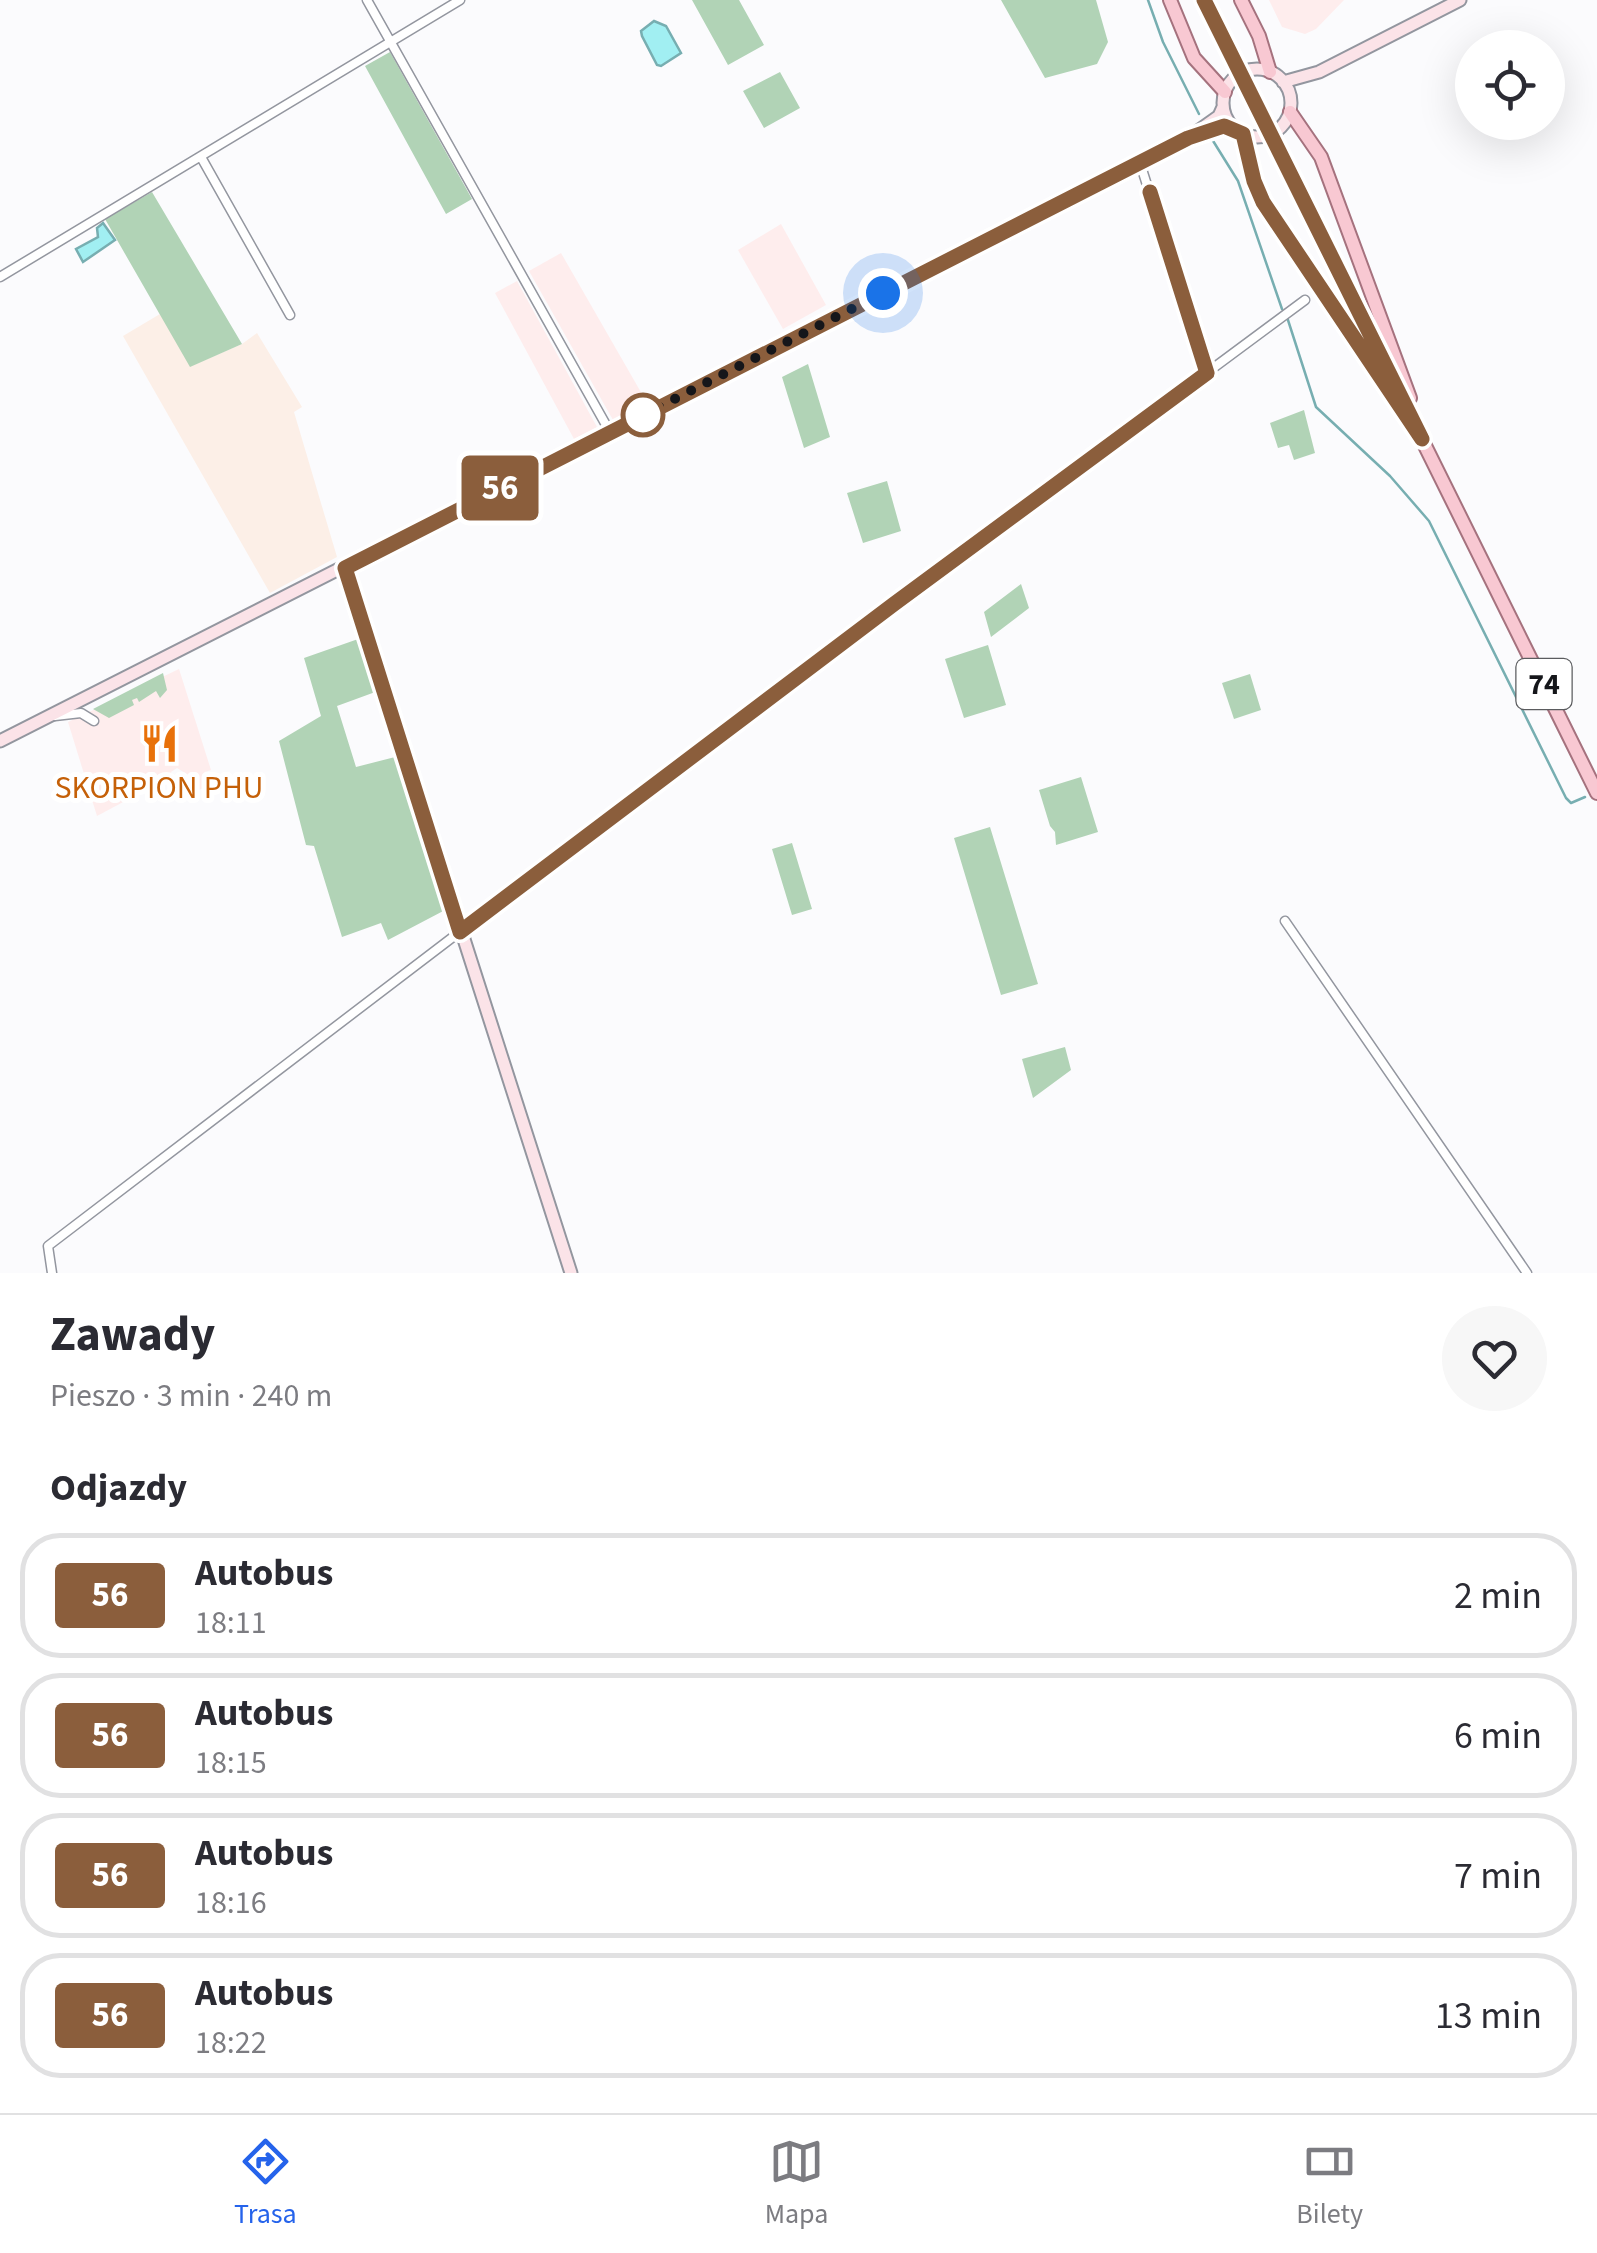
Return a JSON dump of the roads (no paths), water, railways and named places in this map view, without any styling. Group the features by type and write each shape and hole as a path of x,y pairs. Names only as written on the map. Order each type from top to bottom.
{"main road":[{"path":"1170,0 1194,58 1225,92"},
{"name":"74","path":"1204,0 1597,793"},
{"path":"1241,0 1259,36 1270,72"},
{"path":"1283,82 1319,72 1460,0"},
{"path":"0,741 1188,138 1219,116 1225,92 1238,75 1248,70 1270,72 1283,82 1290,96 1290,112 1276,132 1260,137 1224,126 1188,138"},
{"path":"1290,96 1319,72"},
{"path":"1223,107 1238,131 1263,202 1422,439"},
{"path":"1290,112 1325,168 1422,439"},
{"path":"345,568 571,1273"}],"street":[{"path":"367,0 610,432"},
{"path":"0,277 460,0"},
{"path":"201,156 290,315"},
{"path":"1140,163 1207,373"},
{"path":"52,1273 48,1246 904,595 1305,300"},
{"path":"51,717 81,713 94,721"},
{"path":"1286,921 1527,1273"}],"water":[{"path":"654,21 666,26 681,53 661,66 641,31"},
{"path":"103,223 115,240 83,262 76,249 98,237 97,228"}],"waterway":[{"path":"1148,0 1163,42 1199,114"},
{"path":"1210,136 1238,181 1282,309"},
{"path":"1287,317 1316,407 1390,476 1429,521 1566,798 1571,803 1585,797"}],"place":[{"name":"SKORPION PHU","path":"159,743"}]}
